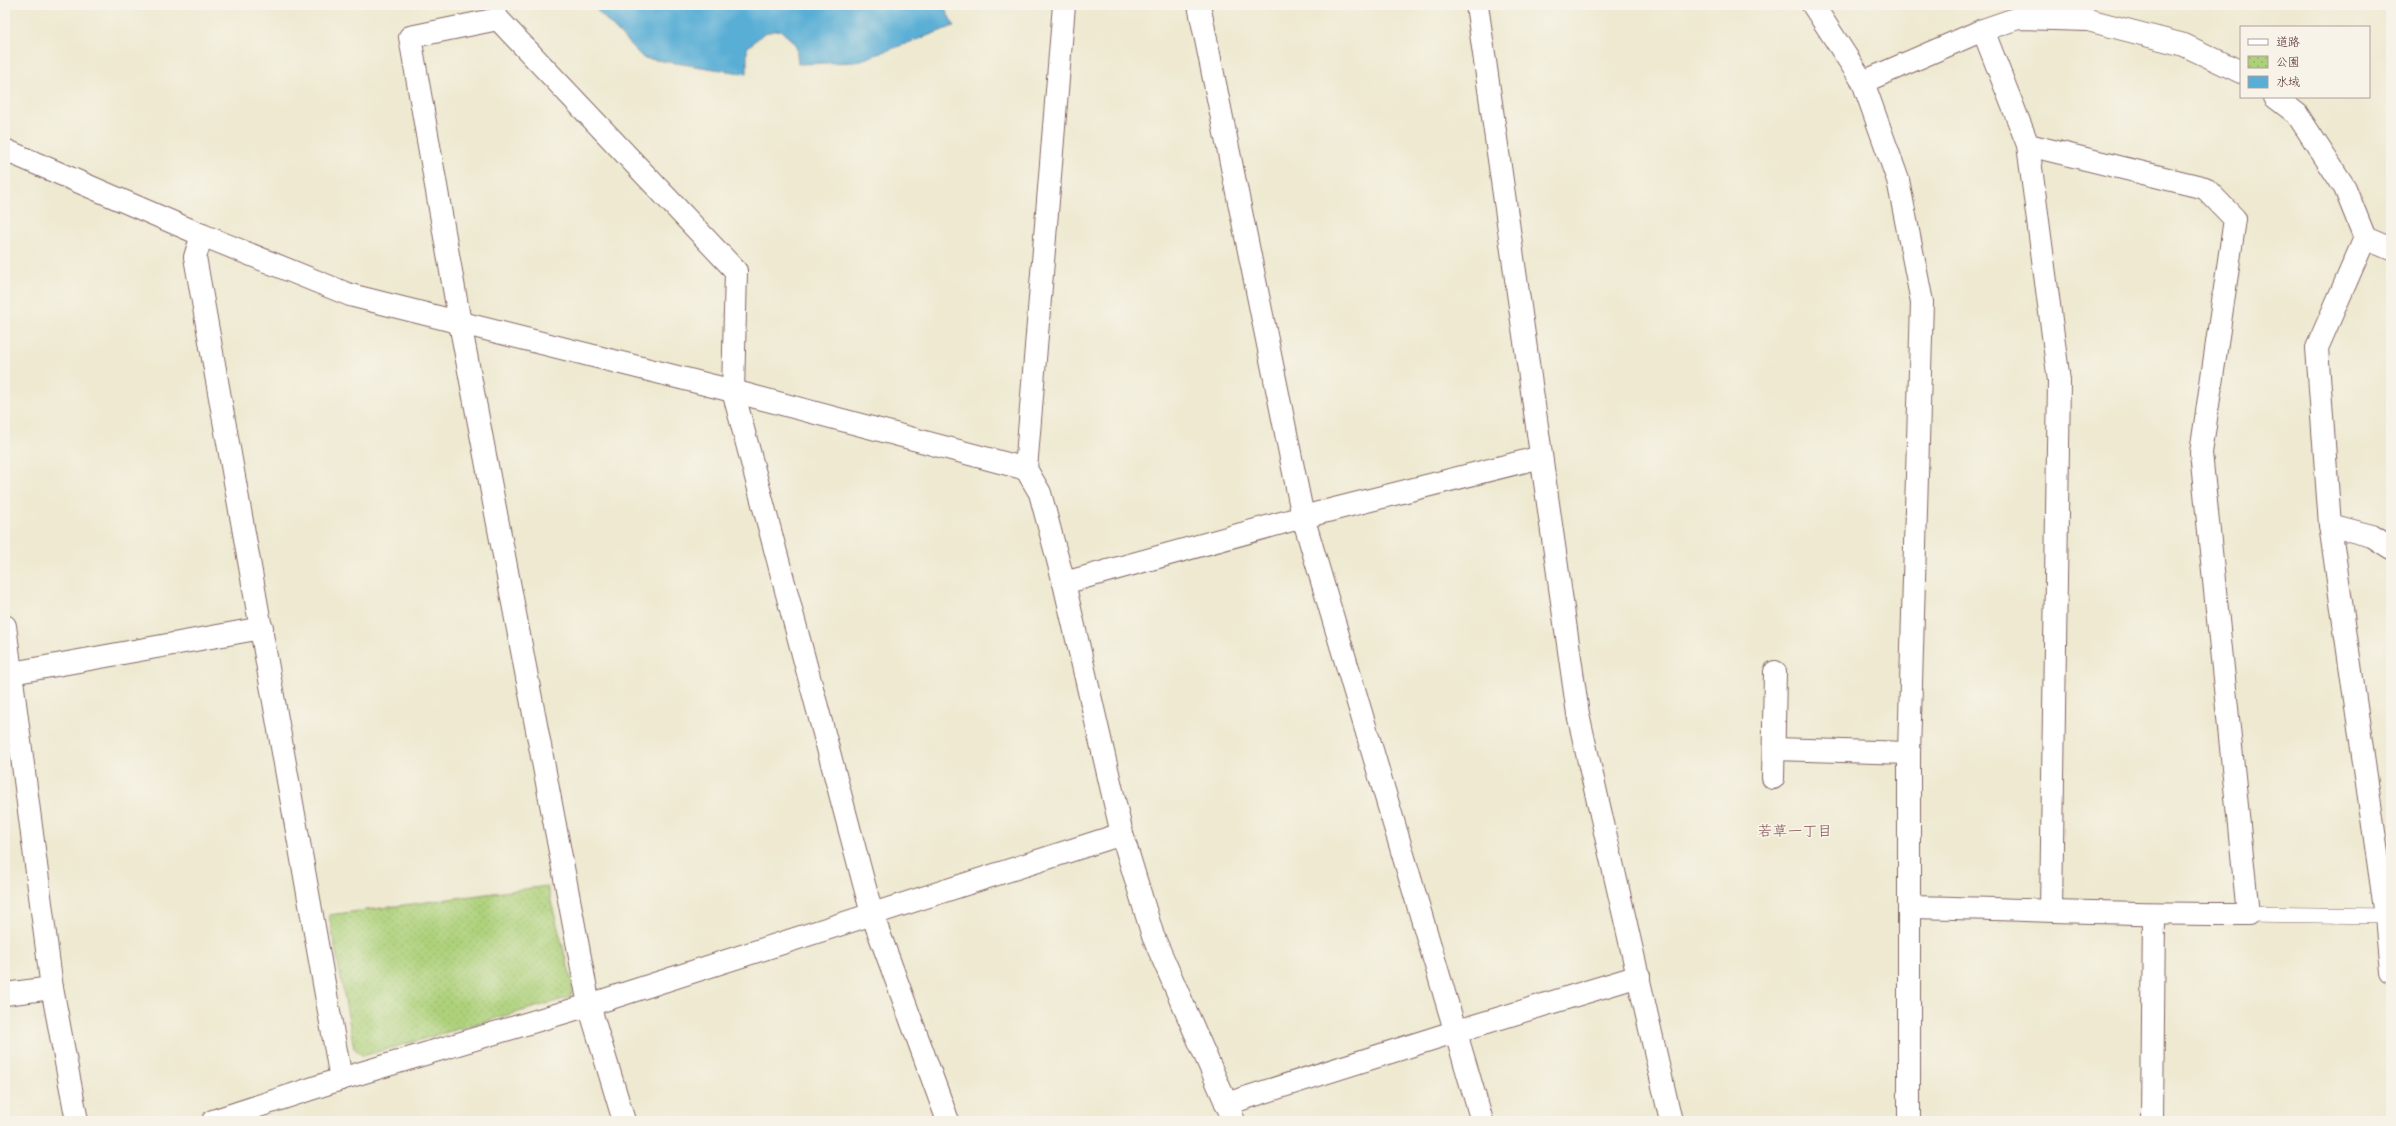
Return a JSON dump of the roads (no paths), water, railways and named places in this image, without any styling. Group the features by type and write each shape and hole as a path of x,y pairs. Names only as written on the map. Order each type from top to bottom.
{"street":[{"path":"1064,5 1026,469 1040,493 1064,583 1122,834 1153,936 1230,1112 1454,1032 1639,976"},
{"path":"1199,5 1303,517 1454,1032 1482,1121"},
{"path":"1477,5 1578,714 1671,1121"},
{"path":"1814,5 1862,82 1898,180 1922,302 1909,753 1909,1121"},
{"path":"1862,82 1983,30 2018,18 2088,20 2184,45 2240,72"},
{"path":"624,1121 589,1005 460,323 410,37 498,19 736,271 733,391 872,914 948,1121"},
{"path":"1983,30 2028,146 2059,382 2051,910"},
{"path":"2276,98 2297,114 2345,188 2365,238 2391,249"},
{"path":"1910,907 2051,910 2154,915 2248,914 2201,453 2235,219 2205,188 2028,146"},
{"path":"5,150 202,235 350,295 733,391 1026,469"},
{"path":"202,235 195,257 341,1079"},
{"path":"2365,238 2317,348 2330,525 2388,916 2391,972"},
{"path":"1064,583 1303,517 1541,457"},
{"path":"2330,525 2372,536 2391,548"},
{"path":"5,626 52,988 77,1121"},
{"path":"12,673 262,628"},
{"path":"1773,778 1775,672"},
{"path":"1774,749 1909,753"},
{"path":"214,1121 341,1079 589,1005 1122,834"},
{"path":"2152,1121 2154,915"},
{"path":"5,994 52,988"}],"lane":[{"path":"2248,914 2388,916"}],"water":[{"path":"592,5 943,5 954,26 856,62 798,64 796,44 780,30 764,33 747,48 747,74 643,58"}],"district":[{"name":"若草一丁目","path":"1795,831"}]}
